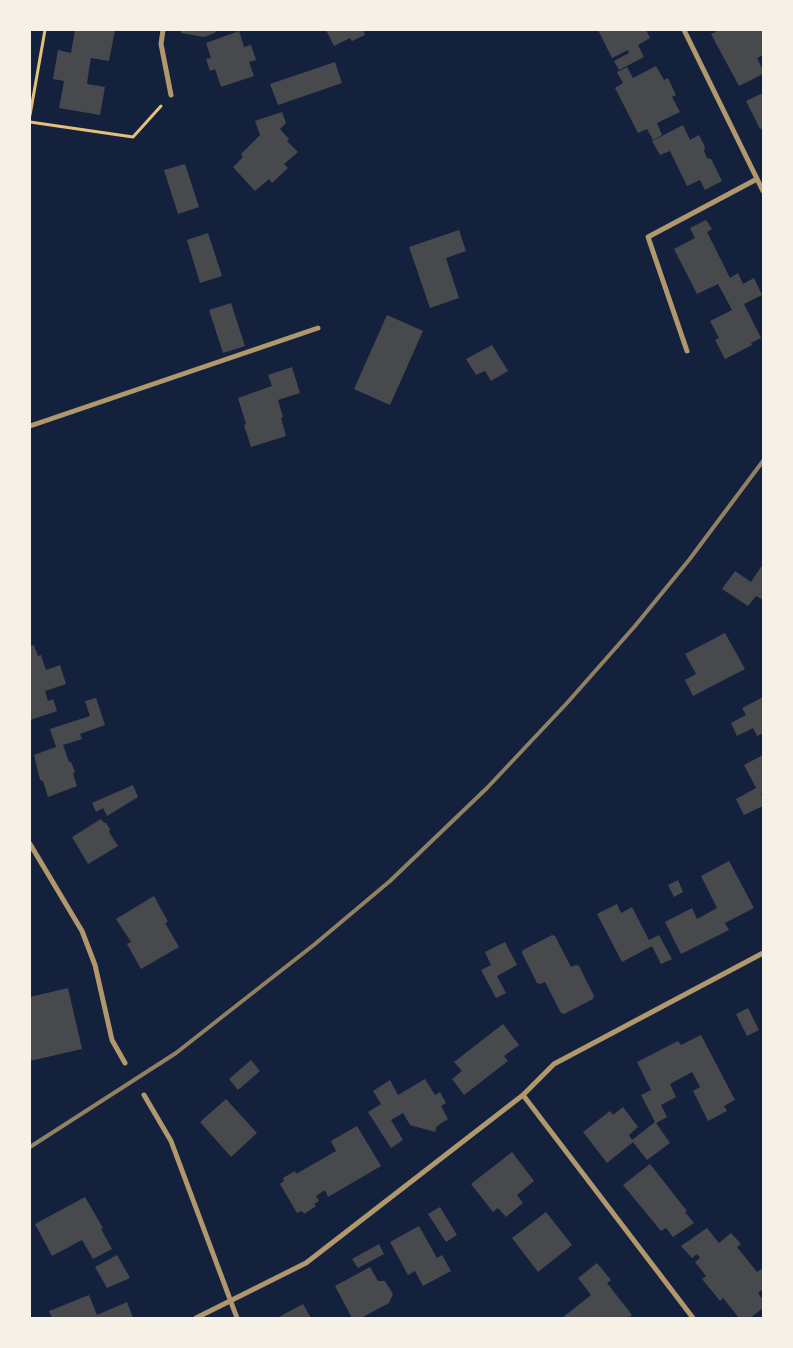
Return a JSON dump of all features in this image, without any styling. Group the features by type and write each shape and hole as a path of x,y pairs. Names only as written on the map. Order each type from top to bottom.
{"street":[{"path":"163,30 161,44 171,94"},
{"path":"684,30 763,191"},
{"path":"687,351 648,237 757,179"},
{"path":"30,426 318,328"},
{"path":"30,844 82,931 95,966 112,1040 125,1063"},
{"path":"196,1318 306,1263 523,1095 554,1064 763,953"},
{"path":"523,1095 693,1318"},
{"path":"144,1096 171,1140 237,1318"}],"path":[{"path":"30,115 45,30"},
{"path":"30,122 133,138 171,94"}],"building":[{"path":"75,30 115,30 109,61 91,58 89,69 87,84 105,87 100,115 59,108 64,81 53,79 58,50 71,53"},
{"path":"181,30 216,30 215,33 204,37 181,33"},
{"path":"326,30 363,30 365,35 352,41 350,38 334,46"},
{"path":"598,30 646,30 650,38 638,45 644,57 619,70 614,61 629,53 628,50 612,58"},
{"path":"719,30 762,30 763,55 757,58 763,74 739,86 711,34"},
{"path":"239,31 244,47 251,45 256,60 249,62 254,76 221,87 215,69 210,71 206,59 211,58 206,43"},
{"path":"335,62 342,83 278,105 270,84"},
{"path":"656,66 664,80 668,78 676,95 672,97 680,112 657,123 662,135 653,140 647,129 638,133 615,88 623,83 617,72 627,67 633,78"},
{"path":"763,93 763,128 760,129 746,101"},
{"path":"282,112 286,123 280,129 289,139 287,141 298,152 284,164 288,168 272,183 269,179 255,191 233,167 243,157 241,154 260,135 255,121"},
{"path":"683,125 690,140 699,135 705,147 704,151 707,158 711,159 722,181 705,190 700,180 687,186 670,151 660,155 652,141"},
{"path":"185,164 199,207 178,214 164,170"},
{"path":"706,220 712,229 707,232 730,278 738,273 743,284 754,278 762,295 744,304 761,338 751,343 752,345 725,359 715,340 719,338 710,321 732,310 718,284 697,294 674,249 695,238 690,228"},
{"path":"459,230 466,251 446,258 459,298 430,308 409,247"},
{"path":"208,233 222,276 200,283 187,240"},
{"path":"231,303 245,346 223,353 209,310"},
{"path":"387,315 423,331 390,405 354,389"},
{"path":"492,345 508,371 491,381 485,371 476,375 466,359"},
{"path":"292,367 300,393 278,400 286,436 251,447 238,398 272,386 268,375"},
{"path":"763,564 763,600 756,596 748,606 722,589 735,571 751,582"},
{"path":"725,633 745,669 693,696 685,680 696,674 685,654"},
{"path":"34,645 38,656 41,655 46,670 60,665 66,684 45,691 48,701 53,699 57,711 30,720 30,646"},
{"path":"763,697 763,733 757,736 753,728 737,736 731,723 746,715 742,708"},
{"path":"96,698 105,725 80,734 82,739 63,745 75,772 73,774 77,786 48,797 43,781 40,780 34,755 56,747 50,729 90,716 85,701"},
{"path":"763,755 763,793 761,794 763,806 744,815 736,799 756,788 744,765"},
{"path":"133,785 138,797 107,816 103,808 96,812 92,803"},
{"path":"101,819 110,829 109,832 118,846 88,864 72,837"},
{"path":"729,861 754,908 725,923 729,930 681,954 665,922 692,908 697,919 717,908 701,876"},
{"path":"678,880 683,892 674,897 668,885"},
{"path":"154,896 168,922 165,923 179,947 141,969 127,944 131,942 116,919"},
{"path":"617,904 621,913 632,907 649,940 659,935 672,959 661,964 652,946 622,962 597,914"},
{"path":"552,935 555,936 571,967 579,966 594,996 593,999 564,1014 561,1013 545,982 537,983 522,953 523,950"},
{"path":"505,942 517,965 497,976 506,993 496,998 481,970 491,965 485,952"},
{"path":"68,988 82,1049 30,1061 30,997"},
{"path":"748,1008 759,1030 747,1036 736,1014"},
{"path":"503,1024 519,1045 504,1056 508,1061 464,1095 452,1079 462,1071 454,1062"},
{"path":"701,1035 735,1100 724,1106 727,1111 708,1121 693,1091 700,1087 692,1072 670,1084 676,1097 661,1105 667,1117 656,1123 670,1143 647,1160 633,1142 607,1163 583,1132 610,1111 613,1115 623,1107 638,1127 629,1135 632,1140 655,1122 641,1095 651,1090 637,1062 678,1041 681,1045"},
{"path":"251,1060 260,1071 238,1090 229,1079"},
{"path":"425,1079 435,1095 440,1092 446,1103 441,1106 448,1119 437,1126 435,1132 410,1125 403,1113 391,1120 403,1140 391,1148 368,1112 381,1104 373,1091 390,1080 398,1095"},
{"path":"226,1099 257,1133 231,1157 200,1122"},
{"path":"357,1126 381,1166 328,1197 325,1190 316,1196 319,1201 314,1204 316,1206 304,1214 302,1211 297,1213 280,1184 284,1181 283,1178 295,1171 296,1174 336,1151 331,1141"},
{"path":"512,1152 534,1181 517,1195 523,1203 506,1217 498,1208 493,1212 471,1184"},
{"path":"650,1164 687,1211 685,1212 694,1223 673,1237 666,1228 661,1231 623,1185"},
{"path":"85,1197 103,1228 101,1229 112,1249 93,1259 82,1240 52,1256 35,1224"},
{"path":"440,1207 457,1235 446,1242 428,1214"},
{"path":"546,1212 572,1245 538,1272 512,1238"},
{"path":"419,1226 437,1258 442,1255 451,1271 423,1286 415,1271 408,1275 390,1242"},
{"path":"707,1228 719,1243 731,1233 741,1244 737,1247 757,1272 761,1269 763,1272 763,1289 758,1293 763,1300 763,1308 750,1318 739,1318 723,1298 720,1301 702,1279 706,1276 695,1262 700,1258 697,1254 692,1258 681,1246"},
{"path":"379,1244 384,1254 358,1268 352,1259"},
{"path":"117,1255 130,1278 107,1288 95,1267"},
{"path":"597,1263 611,1280 607,1283 632,1315 629,1318 562,1318 591,1295 578,1278"},
{"path":"370,1267 378,1281 385,1281 393,1294 389,1303 361,1318 352,1318 335,1286"},
{"path":"89,1295 97,1315 127,1302 133,1318 52,1318 49,1311"},
{"path":"303,1304 311,1318 277,1318"}],"railway":[{"path":"30,1147 176,1053 315,944 390,881 487,788 567,703 635,626 689,560 763,461"}]}
